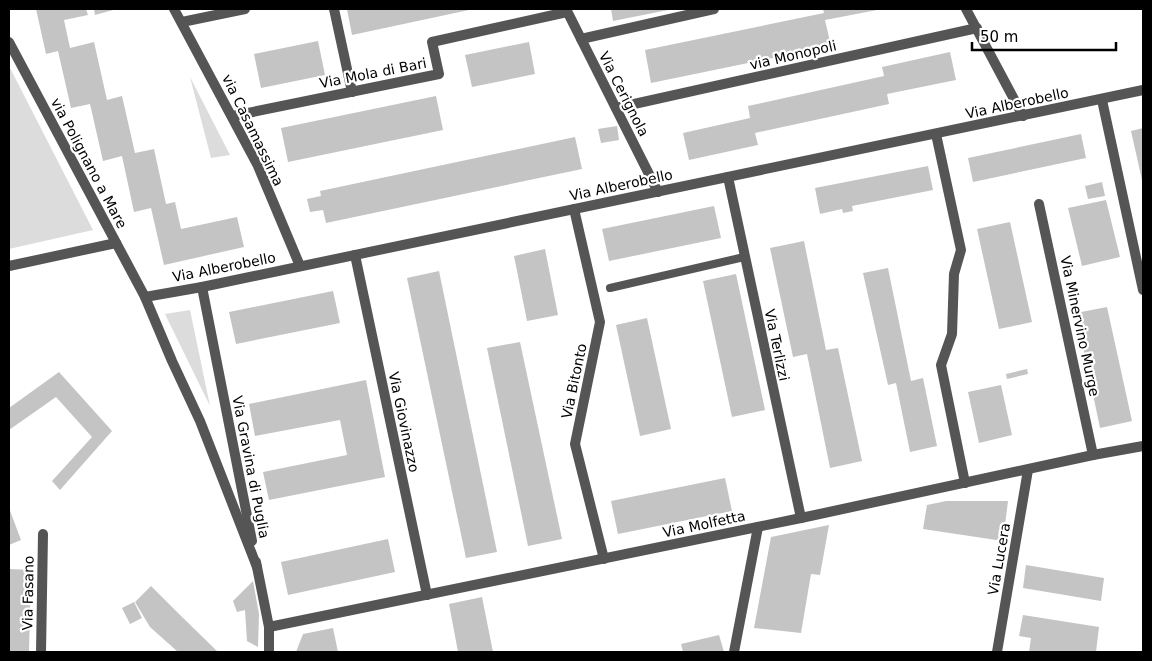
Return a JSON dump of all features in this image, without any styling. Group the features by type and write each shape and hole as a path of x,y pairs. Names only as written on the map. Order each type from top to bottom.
{"street":[{"name":"via Casamassima","path":"174,9 258,166 300,266"},
{"path":"182,22 245,9"},
{"path":"334,9 352,92"},
{"path":"581,39 714,9"},
{"path":"966,9 1023,116"},
{"name":"Via Mola di Bari","path":"232,116 439,74 432,42 567,10"},
{"name":"Via Cerignola","path":"567,10 658,192"},
{"name":"via Monopoli","path":"616,108 976,28"},
{"name":"via Polignano a Mare","path":"9,42 145,297 200,421 257,568"},
{"name":"Via Alberobello","path":"145,297 202,287 1143,90"},
{"path":"1102,100 1143,290"},
{"path":"936,134 961,250 954,274 952,334 941,365 965,484"},
{"name":"Via Terlizzi","path":"728,177 801,518"},
{"name":"Via Minervino Murge","path":"1039,204 1093,455"},
{"name":"Via Bitonto","path":"574,209 600,322 575,444 604,559"},
{"path":"9,266 116,243"},
{"name":"Via Giovinazzo","path":"355,255 428,595"},
{"name":"Via Gravina di Puglia","path":"202,287 269,627 269,652"},
{"name":"Via Molfetta","path":"269,627 1143,446"},
{"name":"Via Lucera","path":"997,652 1028,470"},
{"path":"734,652 758,527"},
{"name":"Via Fasano","path":"41,652 43,534"}],"lane":[{"path":"610,288 744,257"}],"shaded area":[{"path":"9,66 93,230 9,249"},
{"path":"190,77 230,155 211,158"},
{"path":"190,310 210,406 165,314"}],"building":[{"path":"36,9 86,9 88,15 64,20 70,48 94,42 107,100 122,96 135,153 154,149 166,204 175,202 181,229 237,217 244,247 164,265 151,208 134,212 122,156 103,161 90,104 71,108 58,51 46,54"},
{"path":"94,9 117,9 95,15"},
{"path":"347,9 468,9 469,10 352,35"},
{"path":"611,9 668,9 668,10 613,21"},
{"path":"823,9 877,10 825,20 831,46 651,83 645,50 824,13"},
{"path":"318,41 325,75 261,88 254,54"},
{"path":"529,42 535,74 472,87 465,55"},
{"path":"950,52 956,80 887,94 889,104 755,133 758,145 689,160 683,133 750,118 748,106 884,76 882,67"},
{"path":"436,96 443,130 288,162 281,128"},
{"path":"617,126 619,140 601,143 598,129"},
{"path":"1143,128 1143,180 1142,180 1131,131"},
{"path":"1081,134 1086,158 973,182 968,158"},
{"path":"575,137 582,169 326,223 323,210 310,212 307,199 321,196 320,191"},
{"path":"928,166 933,190 852,206 853,211 843,213 842,209 820,214 815,188"},
{"path":"1102,182 1105,196 1088,199 1085,186"},
{"path":"1106,200 1120,257 1082,266 1068,208"},
{"path":"714,206 721,238 609,261 602,229"},
{"path":"1010,222 1032,322 999,329 977,229"},
{"path":"804,241 826,350 838,348 862,461 830,468 807,354 793,357 770,248"},
{"path":"545,249 558,315 527,321 514,256"},
{"path":"888,268 911,381 923,378 937,446 910,452 896,383 888,385 863,273"},
{"path":"439,271 497,552 466,558 407,278"},
{"path":"736,274 765,410 732,417 703,281"},
{"path":"333,291 340,323 236,344 229,312"},
{"path":"1107,307 1132,421 1100,428 1076,313"},
{"path":"647,318 671,429 640,436 616,325"},
{"path":"520,342 562,539 528,546 487,348"},
{"path":"1027,369 1028,374 1007,379 1006,374"},
{"path":"59,372 112,431 60,490 52,481 92,437 56,397 9,430 9,408"},
{"path":"366,380 385,477 269,500 263,472 347,455 340,420 255,436 249,404"},
{"path":"1001,385 1012,435 979,443 968,392"},
{"path":"725,478 732,511 618,534 611,501"},
{"path":"946,501 1008,501 1003,541 923,529 927,505"},
{"path":"9,508 21,540 9,545"},
{"path":"829,525 820,575 811,574 801,633 754,628 771,537"},
{"path":"388,539 395,572 288,595 281,562"},
{"path":"1026,565 1104,578 1101,601 1023,588"},
{"path":"9,569 31,570 29,652 9,652"},
{"path":"253,581 259,614 258,647 247,641 245,610 237,612 233,601"},
{"path":"151,586 218,652 178,652 150,627 135,602"},
{"path":"482,597 493,652 458,652 449,604"},
{"path":"134,602 142,618 130,624 122,608"},
{"path":"1023,615 1099,627 1096,652 1029,652 1031,638 1019,636"},
{"path":"333,628 338,652 296,652 303,634"},
{"path":"719,635 724,652 683,652 681,644"}]}
